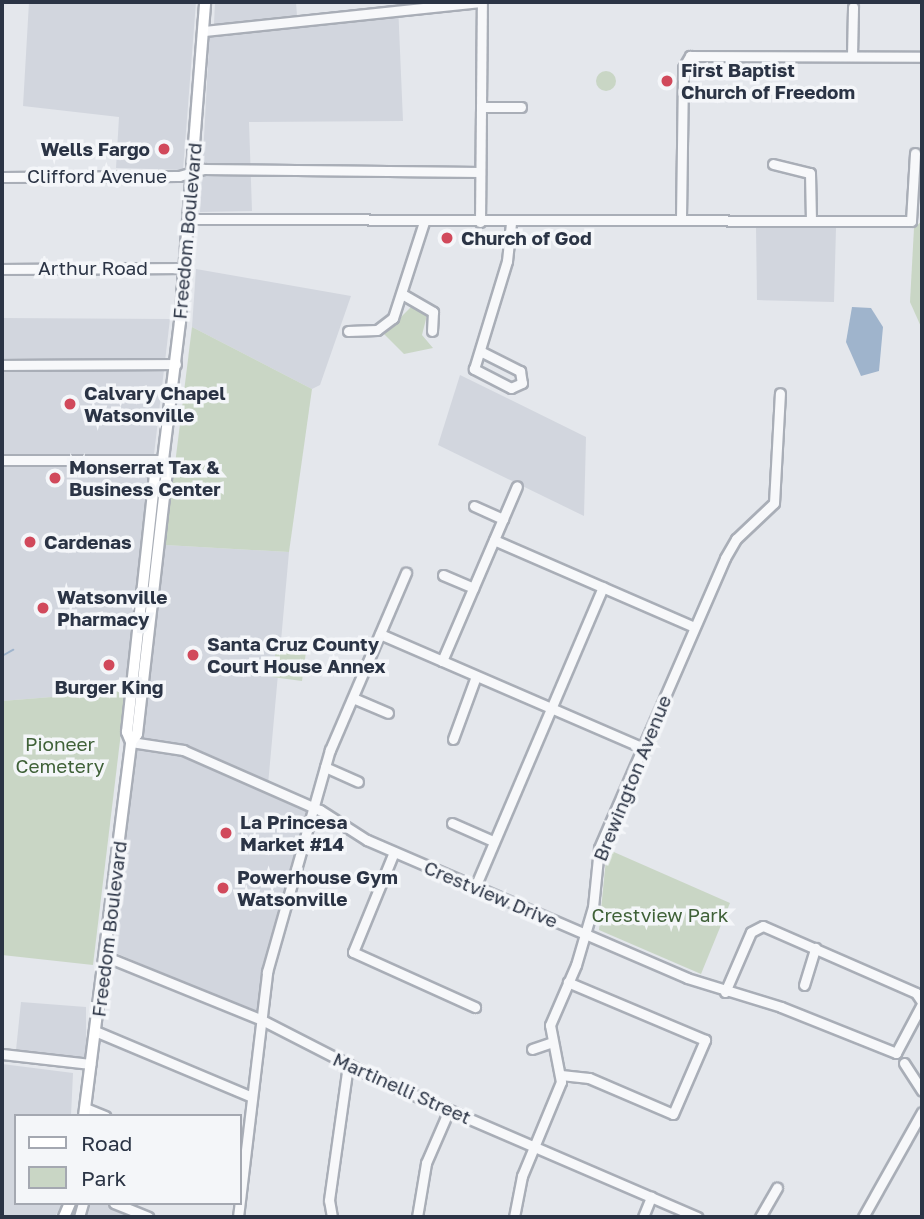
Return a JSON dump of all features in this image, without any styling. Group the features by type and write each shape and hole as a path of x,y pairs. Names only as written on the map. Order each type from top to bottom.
{"main road":[{"name":"Freedom Boulevard","path":"85,1112 107,957 131,742 127,732 155,474 163,460 176,364 205,2"}],"street":[{"path":"204,30 480,2 480,222"},
{"path":"852,56 853,7"},
{"path":"681,218 683,68 687,58 700,54 922,57"},
{"path":"481,107 521,107"},
{"path":"188,219 511,223 681,218 911,221 915,153"},
{"path":"773,164 810,173 811,220"},
{"name":"Clifford Avenue","path":"2,177 191,173 204,169 480,173"},
{"path":"348,331 384,326 396,314 424,222"},
{"path":"480,351 520,371 522,383 511,388 474,369 507,261 511,223"},
{"name":"Arthur Road","path":"2,269 185,268"},
{"path":"402,294 433,312 432,331"},
{"path":"2,365 176,364"},
{"name":"Brewington Avenue","path":"561,1074 552,1042 551,1019 569,982 585,934 596,894 599,849 694,627 736,539 774,503 780,393"},
{"path":"2,460 163,460"},
{"path":"442,661 517,486"},
{"path":"474,506 503,519"},
{"path":"494,540 694,627"},
{"path":"242,1167 267,972 325,767 406,573"},
{"path":"443,576 473,588"},
{"path":"475,887 603,587"},
{"path":"380,634 644,748"},
{"path":"453,739 476,676"},
{"path":"353,698 388,713"},
{"name":"Crestview Drive","path":"131,742 183,750 313,807 394,852 585,934 725,992 781,1007 896,1053 922,1002"},
{"path":"325,767 358,782"},
{"path":"452,822 493,841"},
{"path":"394,852 353,952 475,1007"},
{"path":"725,992 754,927 815,948 916,993 922,1002"},
{"path":"804,985 815,948"},
{"name":"Martinelli Street","path":"107,957 260,1019 348,1065 698,1217"},
{"path":"514,1217 519,1186 561,1074 589,1078 673,1114 705,1040 569,982"},
{"path":"96,1031 251,1097"},
{"path":"532,1049 552,1042"},
{"path":"2,1054 90,1064"},
{"path":"904,1063 922,1091"},
{"path":"332,1217 329,1200 348,1065"},
{"path":"417,1217 426,1163 449,1110"},
{"path":"863,1217 922,1112"},
{"path":"760,1217 777,1188"},
{"path":"643,1217 651,1197"},
{"path":"119,1205 148,1217"}],"shaded area":[{"path":"29,2 196,2 183,170 116,168 119,117 23,106"},
{"path":"215,2 296,2 297,16 398,4 403,121 249,122 252,211 200,212 210,26 259,20 214,24"},
{"path":"756,227 836,228 834,302 757,300"},
{"path":"196,269 351,296 320,385 312,389 192,327"},
{"path":"2,318 170,319 126,691 2,701"},
{"path":"460,375 586,437 584,516 438,445"},
{"path":"165,545 289,552 268,785 180,744 136,743"},
{"path":"133,747 180,756 307,810 259,1015 114,952"},
{"path":"21,1002 86,1007 86,1066 16,1050"},
{"path":"2,1064 73,1073 71,1114 14,1114 14,1205 61,1205 55,1217 2,1217"},
{"path":"74,1205 137,1205 135,1217 68,1217"}],"green space":[{"path":"606,71 613,74 616,81 613,88 606,91 599,88 596,81 599,74"},
{"path":"922,221 922,329 910,302 914,228"},
{"path":"412,306 427,315 422,335 433,348 404,354 384,334"},
{"path":"192,327 312,389 289,552 165,545"},
{"path":"276,649 306,652 302,681 272,677"},
{"name":"Pioneer Cemetery","path":"126,691 93,965 2,955 2,701"},
{"name":"Crestview Park","path":"607,849 730,903 701,974 599,930"}],"water":[{"path":"852,307 871,308 883,327 879,371 861,376 846,342"}],"waterway":[{"path":"2,656 13,650"}],"place":[{"name":"First Baptist Church of Freedom","path":"667,81"},
{"name":"Wells Fargo","path":"164,149"},
{"name":"Church of God","path":"447,238"},
{"name":"Calvary Chapel Watsonville","path":"70,404"},
{"name":"Monserrat Tax & Business Center","path":"55,478"},
{"name":"Cardenas","path":"30,542"},
{"name":"Watsonville Pharmacy","path":"43,608"},
{"name":"Santa Cruz County Court House Annex","path":"193,655"},
{"name":"Burger King","path":"109,665"},
{"name":"La Princesa Market #14","path":"226,833"},
{"name":"Powerhouse Gym Watsonville","path":"223,888"}]}
